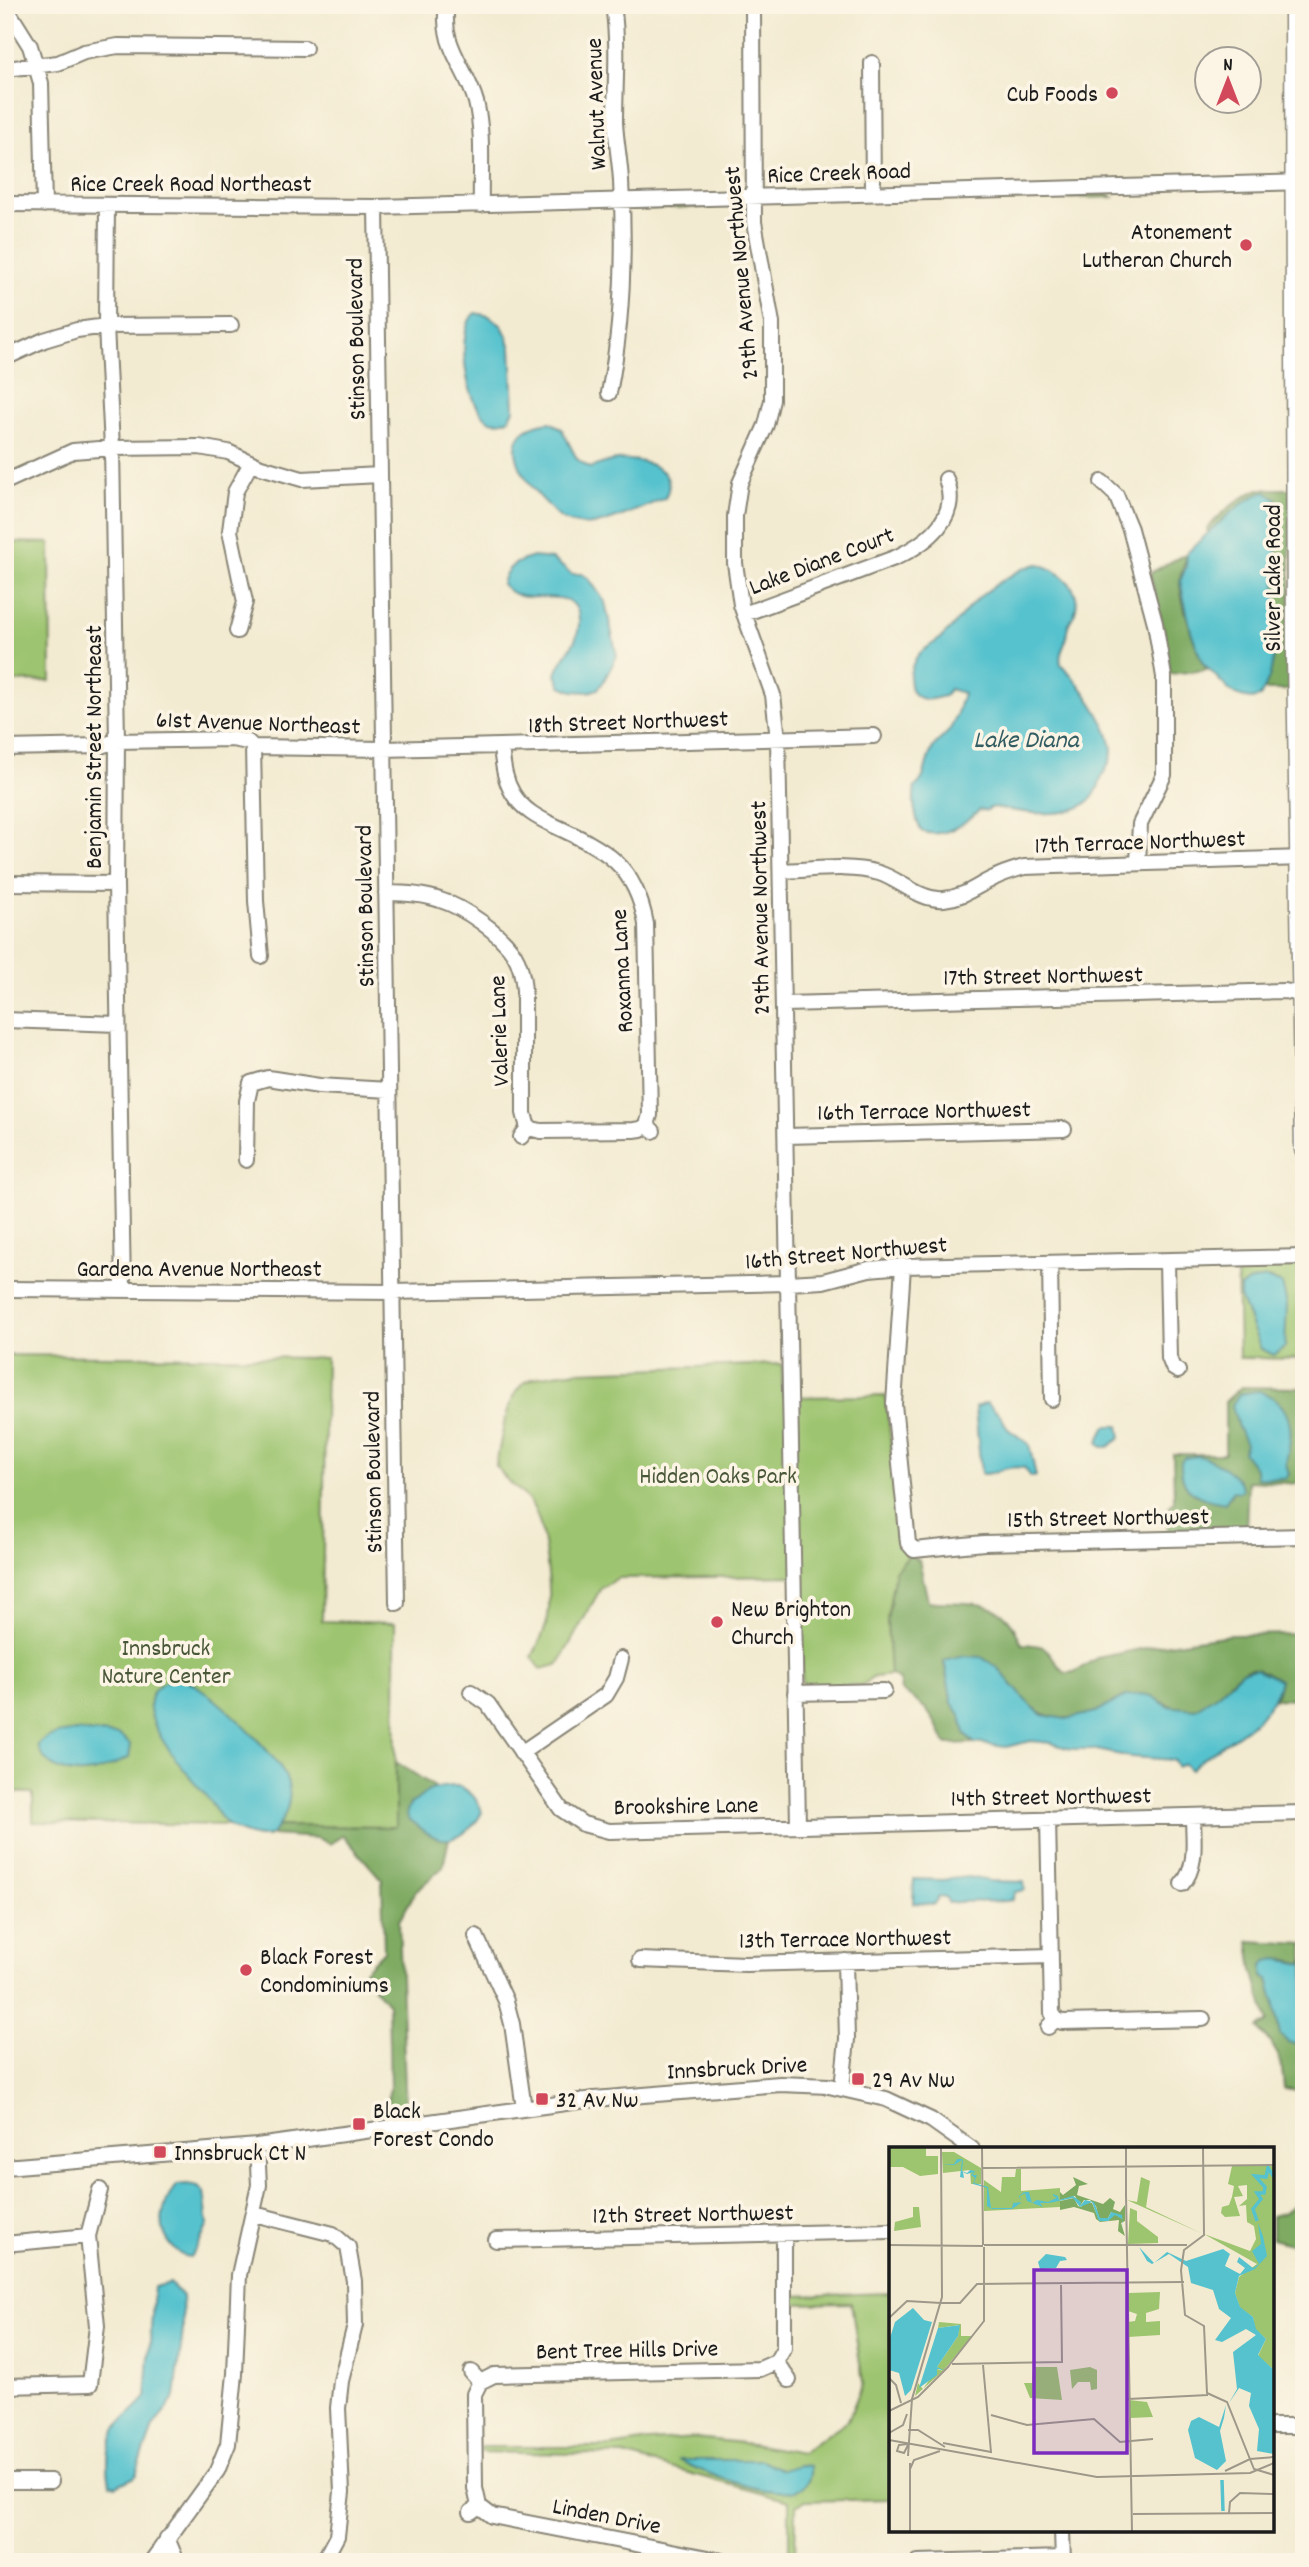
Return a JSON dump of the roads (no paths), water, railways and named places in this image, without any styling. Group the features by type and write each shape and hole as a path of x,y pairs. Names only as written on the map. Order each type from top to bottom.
{"main road":[{"name":"Silver Lake Road","path":"1294,5 1299,44 1304,1150"}],"street":[{"path":"447,5 446,22 450,48 469,85 478,115 481,205"},
{"name":"Walnut Avenue","path":"609,393 620,321 623,278 622,201 615,124 613,5"},
{"name":"29th Avenue Northwest","path":"753,5 755,233 772,323 772,400 766,425 740,483 735,563 744,614 773,695 778,739 798,1825"},
{"path":"5,6 30,46 37,66 43,101 44,205"},
{"path":"5,69 58,63 92,50 118,46 304,48"},
{"path":"872,63 873,194"},
{"name":"Rice Creek Road","path":"376,207 1299,182"},
{"name":"Rice Creek Road Northeast","path":"5,204 376,207"},
{"name":"Benjamin Street Northeast","path":"107,205 106,326 112,448 123,1290"},
{"name":"Stinson Boulevard","path":"376,207 397,1603"},
{"path":"5,358 44,340 77,330 106,326 231,325"},
{"path":"5,482 73,451 112,448 199,447 228,452 251,463 302,480 380,475"},
{"path":"237,631 245,602 230,531 235,492 251,463"},
{"name":"Lake Diane Court","path":"744,614 897,557 920,544 940,524 951,504 951,493 946,480"},
{"path":"1102,482 1116,495 1130,529 1155,623 1164,677 1164,775 1140,824 1138,862"},
{"name":"18th Street Northwest","path":"384,749 874,736"},
{"name":"61st Avenue Northeast","path":"5,748 100,746 117,741 232,740 248,742 253,747 384,749"},
{"path":"253,747 256,901 261,956"},
{"name":"Roxanna Lane","path":"501,747 505,777 520,803 540,819 604,852 628,875 640,898 646,924 650,1128"},
{"name":"17th Terrace Northwest","path":"781,871 870,871 895,879 923,895 939,899 966,894 991,879 1024,867 1301,858"},
{"path":"5,883 117,884"},
{"name":"Valerie Lane","path":"386,893 428,897 451,904 499,937 514,954 523,978 525,1133 650,1128"},
{"name":"17th Street Northwest","path":"784,1004 1285,991 1302,994"},
{"path":"5,1020 118,1024"},
{"path":"246,1160 247,1101 251,1083 268,1078 319,1086 389,1090"},
{"name":"16th Terrace Northwest","path":"786,1136 1064,1129"},
{"name":"16th Street Northwest","path":"392,1292 789,1283 823,1281 869,1269 902,1266 1304,1257"},
{"path":"1167,1261 1169,1358 1173,1368 1178,1371"},
{"path":"1050,1263 1052,1399"},
{"name":"15th Street Northwest","path":"902,1266 894,1404 908,1543 914,1550 984,1543 1304,1536"},
{"name":"Gardena Avenue Northeast","path":"5,1289 392,1292"},
{"path":"522,1753 606,1695 616,1678 621,1659"},
{"path":"795,1693 884,1691"},
{"name":"Brookshire Lane","path":"471,1692 488,1704 561,1809 595,1829 609,1831 798,1825"},
{"name":"14th Street Northwest","path":"798,1825 1304,1813"},
{"path":"1182,1884 1192,1868 1193,1816"},
{"path":"1048,1819 1052,2023 1203,2019"},
{"path":"476,1936 506,2001 512,2024 524,2109"},
{"name":"13th Terrace Northwest","path":"640,1960 716,1964 1051,1956"},
{"path":"842,2088 847,2039 845,1961"},
{"name":"Innsbruck Drive","path":"5,2167 257,2146 622,2096 780,2084 842,2088 886,2099 953,2133 970,2147"},
{"path":"151,2562 217,2471 228,2444 235,2374 239,2275 259,2185 257,2146"},
{"path":"5,2386 90,2384 97,2326 88,2236 100,2190"},
{"path":"254,2214 333,2234 348,2246 354,2281 355,2325 341,2381 338,2408 342,2492 337,2536 323,2562"},
{"name":"12th Street Northwest","path":"496,2240 889,2231"},
{"path":"784,2234 785,2348 776,2362 789,2380"},
{"path":"5,2244 88,2236"},
{"name":"Bent Tree Hills Drive","path":"475,2509 476,2377 760,2369 776,2362"},
{"path":"1274,2426 1304,2426"},
{"path":"5,2481 51,2481"},
{"name":"Linden Drive","path":"475,2509 492,2516 729,2562"},
{"path":"918,2562 1063,2560 1062,2532"},
{"path":"167,2538 177,2562"}],"water":[{"path":"475,313 489,316 502,326 511,348 514,410 508,420 493,422 482,414 469,387 464,352 465,336"},
{"path":"550,422 561,428 577,459 590,468 610,461 626,460 646,463 663,472 668,487 665,498 606,522 589,525 562,519 528,481 517,456 516,444 521,434 532,426"},
{"path":"1266,492 1276,498 1277,503 1275,651 1267,683 1260,697 1251,699 1229,690 1202,662 1191,631 1180,581 1186,567 1187,553 1236,509"},
{"path":"533,557 552,559 572,574 582,574 589,579 605,602 617,656 598,689 589,692 573,691 561,686 556,675 578,629 577,610 572,603 565,599 520,596 510,592 502,584 506,573 513,566"},
{"name":"Lake Diana","path":"1039,564 1068,581 1076,595 1077,603 1067,628 1061,664 1085,693 1100,717 1110,741 1110,761 1098,789 1081,807 1069,811 1042,813 991,807 987,811 980,810 961,825 945,832 921,831 915,810 915,787 923,777 934,747 951,726 963,693 949,689 945,696 934,699 917,696 909,680 915,659 942,637 980,597 1014,573"},
{"path":"1266,1278 1282,1284 1287,1304 1285,1347 1274,1355 1261,1349 1240,1297 1240,1288 1248,1282"},
{"path":"1258,1391 1275,1399 1289,1420 1290,1437 1286,1463 1289,1474 1286,1479 1257,1478 1256,1469 1243,1452 1246,1444 1232,1405 1239,1394"},
{"path":"987,1403 1000,1415 1008,1429 1029,1444 1036,1476 1030,1476 1025,1468 1018,1467 981,1474 975,1407"},
{"path":"1106,1426 1119,1426 1121,1438 1108,1447 1102,1447 1098,1442"},
{"path":"1197,1456 1224,1468 1237,1479 1243,1490 1233,1491 1225,1503 1193,1492 1184,1480 1181,1462 1184,1458"},
{"path":"965,1656 981,1657 997,1667 1042,1715 1066,1719 1096,1712 1126,1696 1141,1694 1152,1696 1167,1706 1195,1709 1218,1694 1241,1672 1255,1669 1280,1680 1274,1697 1255,1722 1190,1770 1184,1764 1177,1767 1174,1760 1131,1757 1092,1749 1070,1749 1051,1743 1031,1741 1006,1747 974,1743 965,1733 961,1716 952,1703 944,1661"},
{"path":"176,1677 201,1689 235,1717 267,1750 285,1775 289,1786 287,1809 270,1835 253,1836 228,1825 168,1749 153,1721 151,1696 158,1686"},
{"path":"76,1731 119,1735 131,1745 129,1758 102,1770 84,1773 67,1772 46,1760 38,1745 42,1741 60,1733"},
{"path":"459,1786 474,1796 482,1812 476,1822 461,1835 448,1839 438,1838 408,1819 410,1804 428,1792 441,1787"},
{"path":"969,1877 1024,1882 1025,1890 1015,1892 1012,1900 1004,1901 948,1903 946,1897 939,1896 935,1904 913,1903 914,1879"},
{"path":"1277,1959 1304,1964 1304,2047 1288,2042 1280,2035 1268,1979 1263,1977 1263,1965 1267,1961"},
{"path":"176,2185 198,2186 204,2192 208,2224 190,2257 182,2255 174,2248 167,2239 162,2223 171,2192"},
{"path":"170,2283 182,2296 183,2330 175,2397 153,2427 135,2477 116,2486 110,2484 109,2476 111,2442 123,2420 146,2397 154,2287"},
{"path":"678,2460 762,2460 782,2470 799,2465 810,2466 807,2482 795,2490 776,2491 731,2481"}],"place":[{"name":"Cub Foods","path":"1112,93"},
{"name":"Atonement Lutheran Church","path":"1246,245"},
{"name":"New Brighton Church","path":"717,1622"},
{"name":"Black Forest Condominiums","path":"246,1970"},
{"name":"29 Av Nw","path":"858,2079"},
{"name":"32 Av Nw","path":"542,2099"},
{"name":"Black Forest Condo","path":"359,2124"},
{"name":"Innsbruck Ct N","path":"160,2152"}],"park label":[{"name":"Hidden Oaks Park","path":"718,1475"},
{"name":"Innsbruck Nature Center","path":"166,1661"}]}
